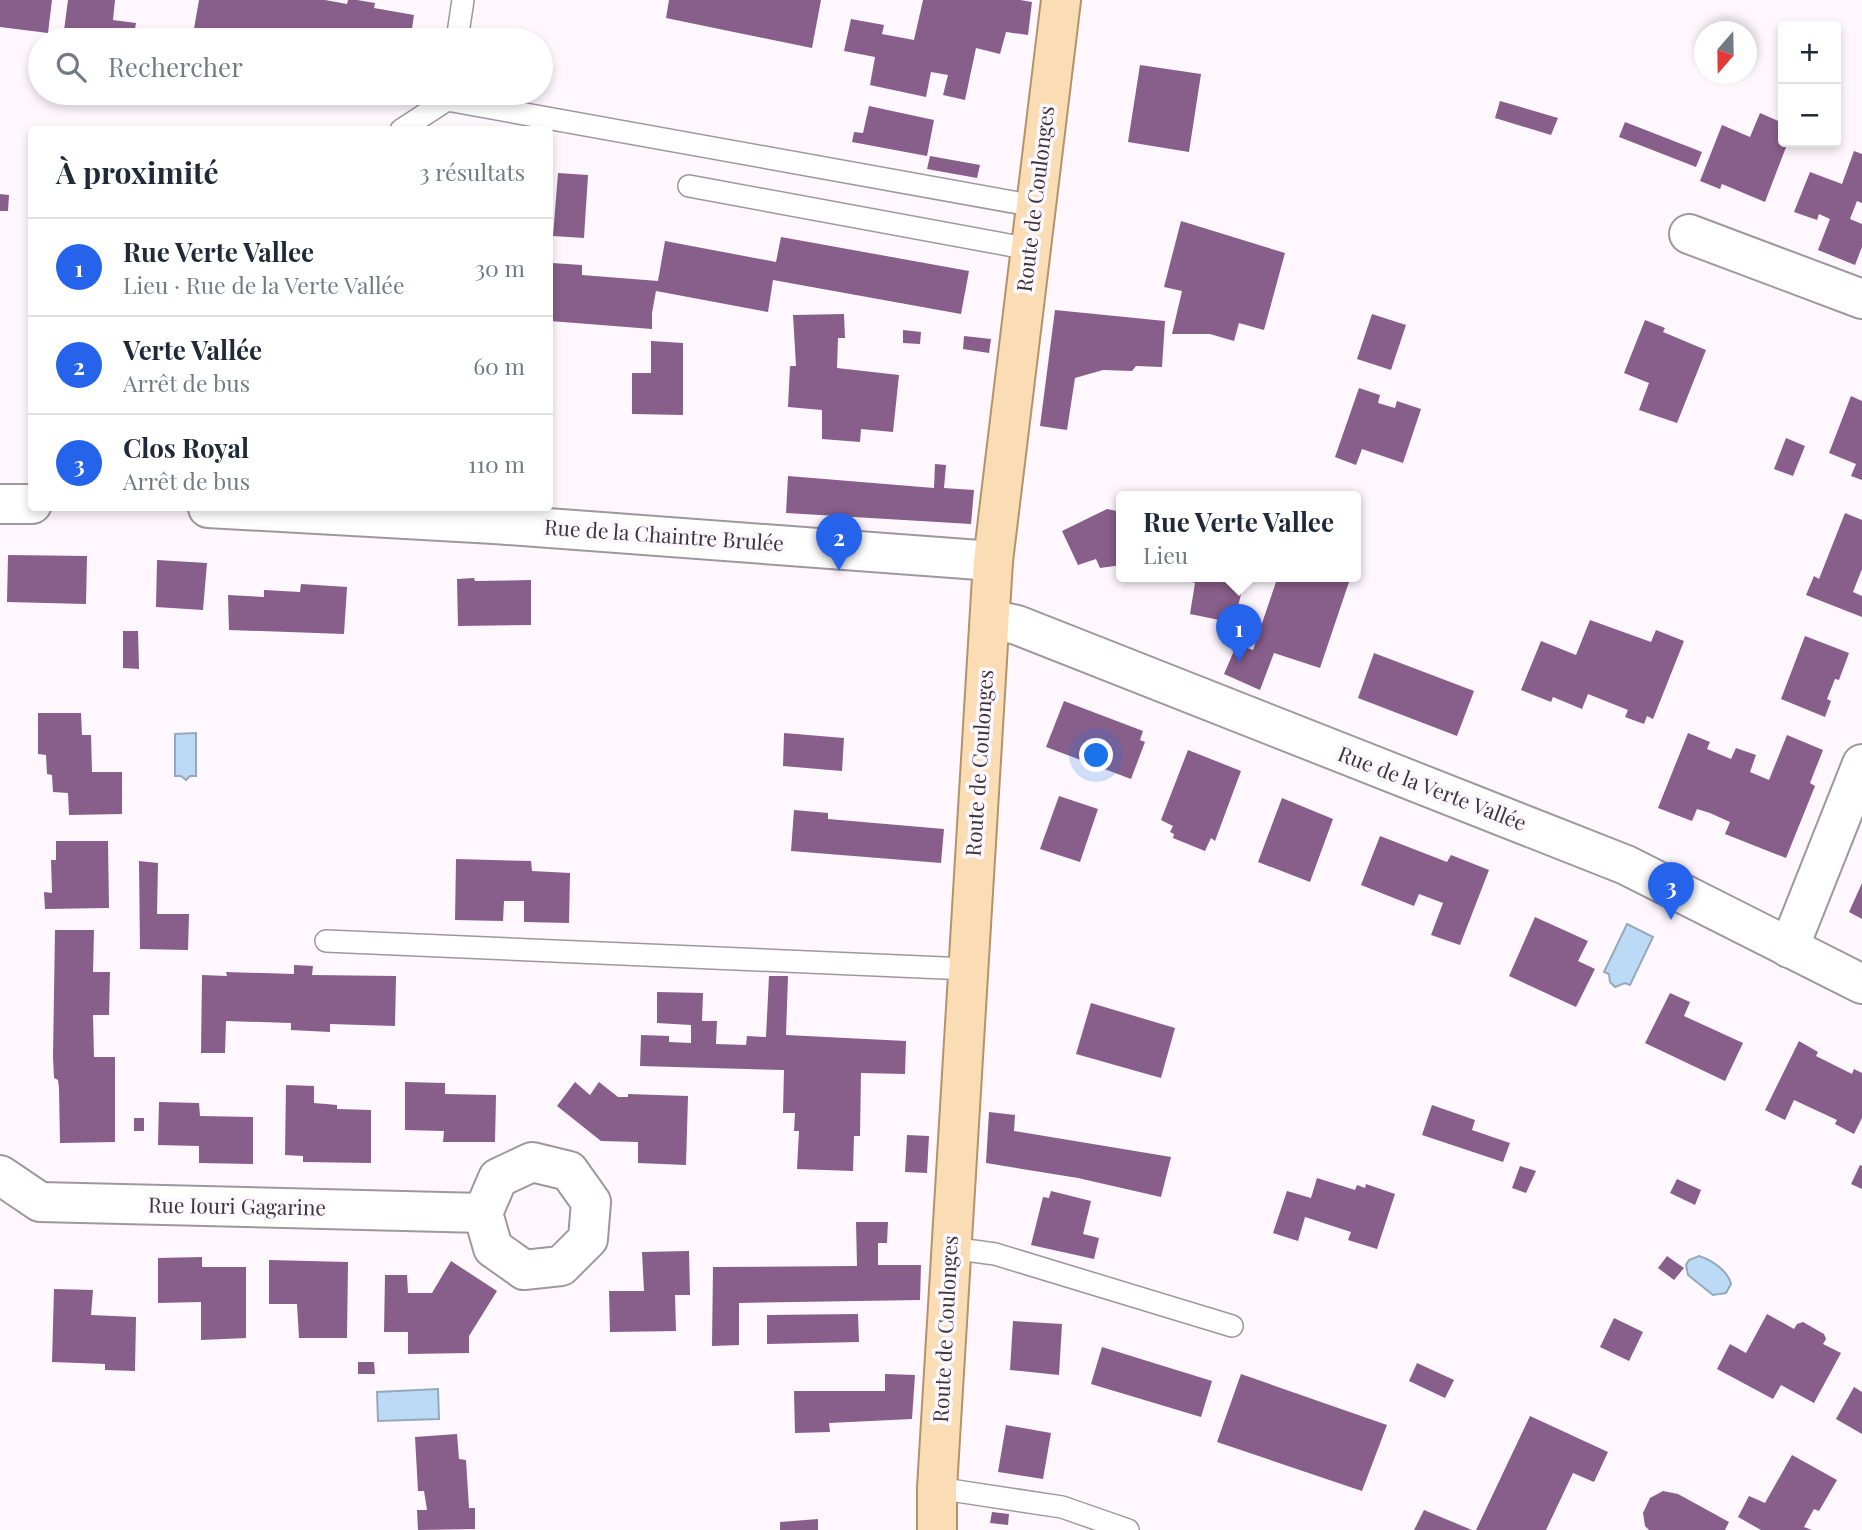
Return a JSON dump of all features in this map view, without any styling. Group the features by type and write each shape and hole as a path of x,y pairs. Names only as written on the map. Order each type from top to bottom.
{"main road":[{"name":"Route de Coulonges","path":"937,1530 937,1489 967,969 993,561 1061,0"}],"street":[{"path":"1689,234 1862,299"},
{"path":"0,504 28,504"},
{"name":"Rue de la Chaintre Brulée","path":"263,511 522,525 993,561"},
{"name":"Rue de la Verte Vallée","path":"990,619 1017,625 1626,865 1862,984"},
{"path":"1789,948 1862,764"},
{"name":"Rue Iouri Gagarine","path":"0,1175 40,1202 483,1213"}],"lane":[{"path":"459,28 463,0"},
{"path":"407,126 436,105"},
{"path":"496,105 1035,205"},
{"path":"689,186 1030,249"},
{"path":"326,942 967,969"},
{"path":"951,1248 995,1254 1232,1326"},
{"path":"937,1489 1062,1507 1128,1530"}],"water":[{"path":"196,733 196,776 190,776 186,780 175,776 175,734"},
{"path":"1627,924 1653,937 1630,985 1625,983 1615,987 1610,982 1609,974 1604,972"},
{"path":"1699,1256 1714,1263 1727,1275 1731,1284 1726,1293 1713,1295 1688,1275 1686,1265 1689,1260"},
{"path":"438,1389 439,1419 378,1421 377,1392"}],"building":[{"path":"0,0 52,0 49,28 28,28 28,30 0,27"},
{"path":"68,0 115,0 113,20 136,23 135,28 64,28"},
{"path":"199,0 325,0 347,4 348,0 357,0 375,3 374,8 414,15 412,28 194,28"},
{"path":"669,0 821,0 812,48 666,18"},
{"path":"923,0 1032,2 1028,35 1006,32 1000,54 976,48 965,100 943,95 948,75 931,72 926,97 870,85 875,57 844,51 851,19 884,25 882,34 914,40"},
{"path":"1140,65 1201,74 1189,152 1128,142"},
{"path":"1500,101 1558,118 1551,135 1495,118"},
{"path":"869,106 934,120 927,156 852,142 854,132 863,133"},
{"path":"1760,113 1778,121 1778,147 1786,147 1765,202 1722,184 1720,189 1700,181 1722,125 1750,137"},
{"path":"1625,122 1702,152 1696,167 1619,137"},
{"path":"1854,151 1862,154 1862,203 1857,201 1850,219 1862,224 1862,247 1855,265 1818,250 1830,219 1819,214 1817,220 1794,212 1810,172 1842,184"},
{"path":"930,156 980,165 977,178 927,169"},
{"path":"558,173 588,175 584,238 553,236"},
{"path":"0,194 9,195 8,211 0,211"},
{"path":"1181,221 1285,253 1264,330 1239,323 1234,341 1210,334 1172,334 1182,291 1164,287"},
{"path":"781,237 969,271 961,314 773,280 768,312 656,291 652,329 553,321 553,263 582,265 582,275 658,281 665,241 776,262"},
{"path":"1055,310 1165,321 1162,367 1136,366 1132,371 1103,370 1075,378 1067,430 1040,426"},
{"path":"844,314 845,338 838,338 837,368 899,375 893,432 861,429 860,442 822,439 822,410 788,407 790,366 796,366 793,315"},
{"path":"1372,314 1406,325 1391,370 1357,359"},
{"path":"1645,320 1665,328 1663,332 1706,350 1677,423 1639,410 1649,383 1624,373"},
{"path":"903,330 921,332 920,344 903,343"},
{"path":"964,336 991,339 989,353 963,349"},
{"path":"651,341 683,343 683,415 632,414 632,373 651,373"},
{"path":"1359,388 1380,395 1378,403 1395,408 1397,401 1421,409 1403,463 1362,449 1356,465 1335,457"},
{"path":"1851,396 1862,401 1862,480 1851,476 1856,464 1829,453"},
{"path":"1786,438 1805,446 1793,476 1774,469"},
{"path":"935,464 946,465 944,488 974,490 971,524 786,513 788,476 934,488"},
{"path":"1107,509 1116,511 1116,566 1100,568 1096,559 1078,565 1062,531"},
{"path":"1845,513 1862,520 1862,569 1853,592 1862,596 1862,617 1806,595 1814,576 1819,579"},
{"path":"8,555 87,556 86,604 7,602"},
{"path":"157,560 207,563 203,610 156,607"},
{"path":"474,578 475,581 531,580 531,625 458,626 457,579"},
{"path":"1192,582 1238,582 1243,586 1234,623 1190,614 1195,583"},
{"path":"1276,582 1349,582 1320,668 1274,653 1260,690 1224,674 1237,644 1253,650"},
{"path":"301,584 347,587 344,634 229,630 228,595 264,597 264,590 300,592"},
{"path":"1590,620 1651,642 1656,630 1684,641 1653,719 1647,716 1644,724 1625,717 1628,710 1588,694 1582,709 1553,697 1551,702 1521,690 1541,641 1576,655"},
{"path":"123,631 138,631 139,669 123,668"},
{"path":"1805,636 1849,653 1839,680 1835,679 1827,699 1831,701 1825,717 1781,699"},
{"path":"1374,653 1474,691 1457,736 1358,698"},
{"path":"1064,701 1143,731 1140,740 1145,742 1131,779 1046,747"},
{"path":"38,713 81,713 82,735 91,735 92,772 122,772 122,814 69,815 68,793 53,792 52,775 47,774 46,755 38,754"},
{"path":"784,733 844,738 842,771 783,766"},
{"path":"1688,733 1710,742 1707,749 1731,759 1736,748 1756,755 1750,772 1769,780 1787,735 1823,750 1810,783 1815,786 1786,858 1725,834 1730,822 1710,813 1697,809 1692,821 1658,808"},
{"path":"1188,750 1241,771 1215,841 1211,838 1205,851 1173,838 1174,834 1170,832 1173,826 1161,820"},
{"path":"1059,796 1098,809 1080,862 1040,849"},
{"path":"1282,798 1333,819 1310,882 1258,862"},
{"path":"794,810 828,813 828,819 944,829 941,863 791,851"},
{"path":"1380,836 1447,862 1451,855 1489,870 1460,945 1431,935 1443,903 1419,894 1414,906 1361,885"},
{"path":"56,841 108,841 109,908 45,909 44,892 52,893 51,860 56,860"},
{"path":"456,859 531,861 532,871 570,873 569,923 524,922 524,901 504,901 503,921 455,920"},
{"path":"139,861 158,863 157,914 189,914 188,950 140,949"},
{"path":"1862,883 1862,919 1849,912"},
{"path":"1535,917 1588,941 1578,961 1595,969 1576,1007 1509,976"},
{"path":"55,930 94,930 93,972 110,972 109,1015 93,1015 94,1057 115,1057 115,1142 60,1143 59,1088 58,1080 54,1078 53,1057"},
{"path":"294,965 313,966 312,975 396,976 395,1026 330,1024 330,1032 291,1030 291,1023 226,1021 225,1053 201,1053 202,975 227,976 226,972 294,974"},
{"path":"769,976 788,976 786,1035 906,1041 905,1074 861,1073 860,1136 854,1136 853,1171 797,1169 799,1131 794,1131 795,1113 783,1113 784,1070 640,1066 641,1035 669,1036 669,1042 691,1043 691,1025 657,1023 657,992 703,993 702,1021 717,1021 716,1044 746,1045 747,1036 766,1037"},
{"path":"1670,993 1690,1002 1684,1016 1743,1043 1725,1081 1645,1043"},
{"path":"1091,1003 1175,1028 1161,1078 1076,1054"},
{"path":"1799,1041 1818,1052 1816,1056 1852,1074 1854,1069 1862,1073 1862,1118 1854,1134 1835,1124 1837,1120 1794,1100 1785,1120 1765,1110"},
{"path":"405,1082 445,1083 445,1094 496,1095 495,1142 443,1142 444,1131 405,1130"},
{"path":"575,1082 590,1095 599,1082 618,1097 628,1097 628,1094 688,1096 686,1165 638,1163 638,1142 601,1141 557,1106"},
{"path":"286,1085 314,1086 314,1103 337,1105 337,1109 371,1110 371,1163 303,1162 303,1156 285,1155"},
{"path":"159,1102 199,1103 200,1116 253,1117 253,1164 199,1163 199,1146 158,1145"},
{"path":"1432,1105 1475,1120 1472,1130 1510,1143 1503,1162 1422,1135"},
{"path":"989,1112 1015,1115 1014,1131 1171,1157 1161,1197 1078,1178 986,1163"},
{"path":"134,1118 144,1118 144,1131 134,1131"},
{"path":"907,1135 929,1136 927,1173 905,1172"},
{"path":"1860,1165 1862,1166 1862,1189 1851,1184"},
{"path":"1520,1166 1536,1171 1526,1193 1512,1188"},
{"path":"1317,1178 1355,1190 1357,1185 1365,1188 1366,1184 1395,1194 1377,1249 1348,1240 1351,1232 1305,1217 1298,1241 1273,1233 1287,1191 1311,1198"},
{"path":"1677,1179 1701,1190 1695,1205 1670,1193"},
{"path":"1051,1191 1091,1201 1083,1234 1099,1238 1094,1259 1031,1245 1043,1197 1049,1198"},
{"path":"856,1222 888,1222 887,1243 878,1243 878,1265 921,1265 920,1300 739,1303 739,1345 712,1346 713,1267 857,1266"},
{"path":"689,1251 690,1295 675,1295 676,1331 610,1332 609,1291 644,1291 642,1252"},
{"path":"1667,1256 1684,1268 1674,1280 1658,1268"},
{"path":"202,1257 202,1267 246,1267 246,1338 201,1340 201,1302 158,1303 158,1258"},
{"path":"269,1260 348,1262 347,1338 299,1338 297,1304 269,1304"},
{"path":"451,1261 497,1291 469,1336 469,1353 408,1354 408,1332 384,1332 385,1275 407,1275 408,1293 432,1293"},
{"path":"54,1289 93,1290 91,1315 136,1317 135,1371 105,1370 105,1364 52,1362"},
{"path":"858,1314 859,1342 767,1344 767,1315"},
{"path":"1767,1314 1794,1329 1797,1324 1803,1322 1824,1334 1826,1339 1823,1344 1841,1353 1814,1403 1781,1385 1773,1399 1717,1369 1730,1344 1746,1353"},
{"path":"1614,1318 1643,1332 1629,1361 1600,1347"},
{"path":"1013,1321 1062,1324 1059,1375 1010,1370"},
{"path":"1102,1347 1212,1381 1201,1417 1091,1384"},
{"path":"358,1362 374,1362 375,1374 358,1374"},
{"path":"1417,1363 1454,1380 1445,1398 1409,1381"},
{"path":"885,1374 915,1375 912,1419 829,1423 830,1432 795,1433 794,1391 885,1391"},
{"path":"1241,1374 1387,1425 1362,1491 1217,1442"},
{"path":"1854,1387 1862,1392 1862,1434 1836,1419"},
{"path":"1530,1416 1608,1452 1594,1482 1573,1473 1546,1530 1476,1530"},
{"path":"1006,1425 1051,1433 1043,1479 998,1472"},
{"path":"457,1434 459,1459 466,1460 469,1508 475,1508 475,1529 418,1530 417,1510 427,1510 424,1491 418,1491 415,1437"},
{"path":"1792,1455 1837,1480 1819,1511 1814,1509 1804,1527 1812,1530 1761,1530 1738,1517 1749,1496 1765,1503"},
{"path":"1663,1491 1678,1494 1729,1522 1725,1530 1649,1530 1645,1526 1643,1513 1650,1498"},
{"path":"1424,1510 1472,1530 1414,1530"},
{"path":"992,1512 1009,1514 1008,1525 990,1523"},
{"path":"818,1519 818,1530 780,1530 780,1522"}],"place":[{"name":"Verte Vallée","path":"839,571"},
{"name":"Rue Verte Vallee","path":"1239,662"},
{"name":"Clos Royal","path":"1671,920"}]}
